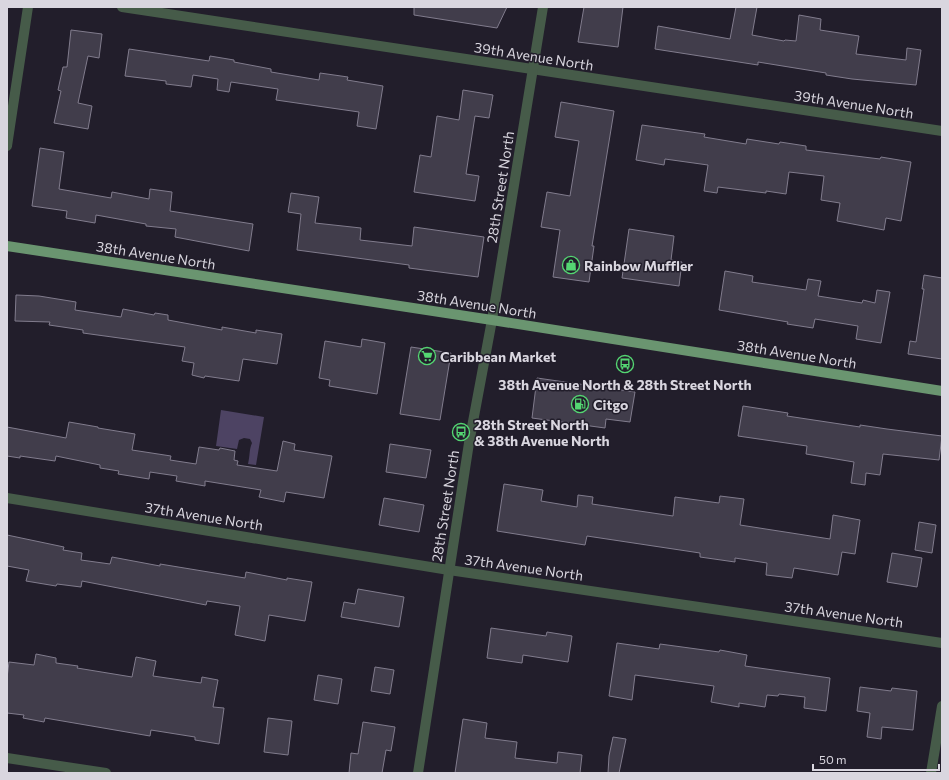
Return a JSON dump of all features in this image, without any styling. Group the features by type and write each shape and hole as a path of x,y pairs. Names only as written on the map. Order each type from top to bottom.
{"main road":[{"name":"38th Avenue North","path":"7,246 942,391"}],"street":[{"path":"7,146 28,7"},
{"name":"39th Avenue North","path":"122,7 942,131"},
{"name":"28th Street North","path":"418,773 469,443 492,320 543,7"},
{"name":"37th Avenue North","path":"7,498 449,570 942,643"},
{"path":"931,773 942,706"},
{"path":"7,758 106,773"}],"shaded area":[{"path":"221,410 264,417 256,465 248,464 252,443 250,439 244,438 239,440 237,449 216,446"}],"building":[{"path":"414,7 507,7 497,28 414,15"},
{"path":"584,7 623,7 618,47 578,42"},
{"path":"736,7 757,7 752,35 784,41 796,41 799,15 821,19 820,30 859,36 856,54 906,60 907,48 921,50 916,85 852,79 826,75 826,73 758,62 758,65 655,49 658,26 730,39"},
{"path":"71,30 102,34 99,58 88,56 78,103 92,106 88,129 54,123 61,91 58,90 63,67 67,67"},
{"path":"129,49 209,61 210,56 271,69 271,72 319,80 320,73 348,77 347,80 383,86 376,129 357,126 359,112 276,100 278,89 231,82 229,92 217,90 218,79 193,75 191,87 166,84 166,81 125,76"},
{"path":"463,90 493,95 489,118 475,116 466,174 479,176 475,201 414,192 420,155 431,157 437,116 459,120"},
{"path":"561,102 614,111 592,246 594,246 589,282 553,277 560,230 541,227 547,192 570,196 579,141 555,137"},
{"path":"642,125 705,134 704,137 746,144 747,139 779,144 780,142 806,146 806,150 880,159 881,157 911,162 901,221 886,218 884,230 837,221 840,203 821,200 824,176 789,172 786,194 718,187 717,193 704,191 708,165 665,159 664,165 636,160"},
{"path":"40,148 64,152 59,189 111,198 112,192 149,199 150,189 172,192 170,211 253,224 249,251 175,237 176,229 146,226 146,224 96,215 95,223 66,218 67,211 32,206"},
{"path":"291,193 319,197 315,223 361,228 360,240 412,246 414,227 484,237 478,277 409,268 409,265 297,250 301,214 288,212"},
{"path":"629,229 674,236 671,260 682,262 679,286 622,278"},
{"path":"725,271 753,276 752,282 806,290 808,279 821,281 818,296 862,303 863,300 875,303 877,290 890,292 881,343 856,339 858,326 815,319 813,328 719,310"},
{"path":"924,275 942,278 942,359 908,354 910,341 916,342 924,289 922,289"},
{"path":"16,295 39,296 76,302 75,310 121,317 123,309 154,315 155,313 168,315 168,320 222,330 222,327 256,333 256,330 282,334 277,364 243,359 239,381 205,376 204,378 192,375 194,363 182,361 185,347 83,333 83,330 49,325 50,322 15,321"},
{"path":"362,339 385,343 377,394 329,386 330,380 319,378 325,341 361,347"},
{"path":"411,347 451,353 440,420 400,414"},
{"path":"537,378 635,392 630,422 606,419 605,428 532,418"},
{"path":"743,406 788,413 787,416 860,427 860,425 942,436 939,460 883,454 880,475 866,473 865,485 851,483 854,462 806,454 807,446 738,436"},
{"path":"69,422 135,434 132,450 171,456 170,460 196,464 199,447 219,450 220,448 235,451 234,460 238,461 237,465 277,471 283,441 295,444 294,450 332,456 324,498 286,492 284,502 259,497 261,490 205,481 205,486 176,481 177,476 150,472 149,479 118,474 119,471 100,468 100,465 56,456 55,461 20,456 20,458 7,456 7,427 66,438"},
{"path":"390,444 431,450 426,478 386,472"},
{"path":"504,484 543,490 541,501 577,507 578,495 593,497 592,504 673,516 675,497 719,503 720,496 744,499 740,525 830,539 833,515 860,520 855,554 842,552 838,575 794,568 792,578 766,575 767,563 735,558 735,562 700,557 700,553 587,536 585,545 497,531"},
{"path":"384,498 424,505 419,532 379,525"},
{"path":"919,522 936,525 932,553 915,550"},
{"path":"7,535 64,547 63,550 82,553 81,560 110,564 112,557 160,566 160,564 245,578 246,572 287,580 287,578 312,582 305,621 269,615 265,641 235,635 240,606 207,601 206,605 82,581 81,587 57,584 56,586 26,581 29,570 7,566"},
{"path":"892,553 922,558 917,587 887,582"},
{"path":"358,589 404,597 399,627 341,617 344,602 355,604"},
{"path":"491,628 546,636 547,632 572,636 568,662 523,655 522,663 487,658"},
{"path":"617,643 659,649 660,644 719,652 720,650 747,655 745,666 830,678 826,711 804,708 805,697 779,694 778,696 767,695 765,707 739,703 739,707 711,702 714,686 635,675 632,700 609,696"},
{"path":"36,654 56,658 56,663 132,677 136,657 156,661 153,676 201,683 202,677 218,680 213,707 224,708 219,744 195,740 195,737 151,730 150,736 45,718 44,722 23,718 24,715 7,713 7,678 9,662 34,665"},
{"path":"375,667 394,670 390,694 371,691"},
{"path":"318,675 342,679 338,704 314,700"},
{"path":"860,687 891,691 892,688 917,691 913,730 882,727 881,739 867,737 870,713 857,711"},
{"path":"268,718 292,721 288,755 264,752"},
{"path":"463,719 487,723 485,738 517,742 515,758 557,763 558,752 582,755 580,773 455,773"},
{"path":"363,722 395,727 391,751 386,750 382,773 349,773 351,753 358,754"},
{"path":"613,737 626,739 619,773 608,773 609,756"}],"place":[{"name":"Rainbow Muffler","path":"571,265"},
{"name":"Caribbean Market","path":"427,356"},
{"name":"38th Avenue North & 28th Street North","path":"625,364"},
{"name":"Citgo","path":"580,404"},
{"name":"28th Street North & 38th Avenue North","path":"461,432"}]}
